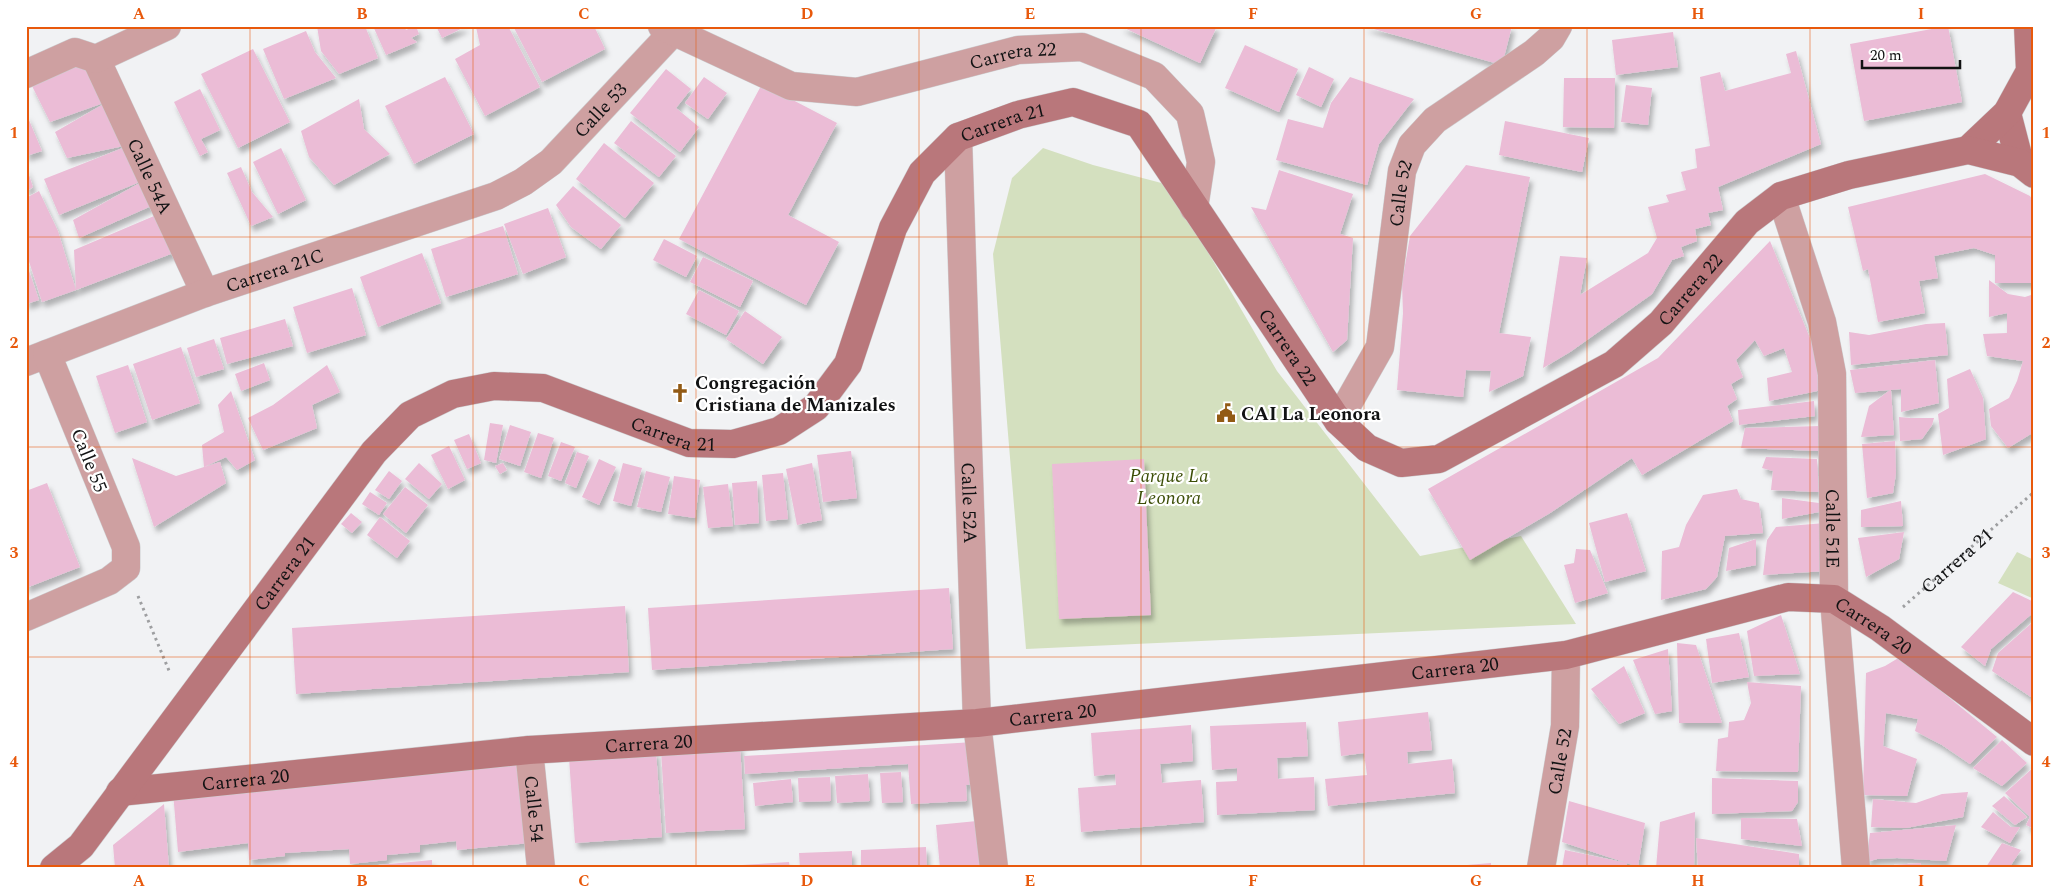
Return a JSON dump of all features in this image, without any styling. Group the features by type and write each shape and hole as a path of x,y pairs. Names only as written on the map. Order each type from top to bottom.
{"main road":[{"path":"2027,168 1968,150 2007,113 2030,71 2028,26"},
{"name":"Carrera 21","path":"120,792 185,708 374,452 410,415 454,394 494,386 543,388 689,442 733,444 779,431 816,407 848,364 893,228 922,173 958,137 1018,115 1073,102 1139,124 1194,208"},
{"path":"2007,113 2027,168"},
{"name":"Carrera 22","path":"1194,208 1338,421 1367,448 1401,463 1439,458 1614,364 1661,323 1747,222 1781,196 1849,175 1968,150"},
{"name":"Carrera 20","path":"120,792 529,750 978,724 1566,655 1788,597 1834,599 1880,628 2034,742"},
{"path":"54,868 81,846 120,792"}],"street":[{"path":"26,74 85,56 167,26"},
{"name":"Calle 52","path":"1338,421 1380,348 1402,171 1412,145 1435,120 1534,53 1551,38 1558,26"},
{"name":"Calle 53","path":"523,182 551,162 668,29"},
{"name":"Carrera 22","path":"668,29 791,86 857,92 1018,50 1082,47 1154,76 1190,114 1201,162 1194,208"},
{"name":"Calle 54A","path":"85,56 205,293"},
{"name":"Calle 52A","path":"958,137 978,724 994,868"},
{"name":"Carrera 21C","path":"36,358 205,293 496,196 523,182"},
{"name":"Calle 51E","path":"1781,196 1822,322 1832,374 1834,599 1856,868"},
{"name":"Calle 55","path":"36,358 126,547 126,568"},
{"path":"26,618 109,581 126,568"},
{"name":"Calle 52","path":"1541,868 1565,726 1566,655"},
{"name":"Calle 54","path":"529,750 541,868"}],"path":[{"name":"Carrera 21","path":"1880,628 2034,492"},
{"path":"126,568 185,708"}],"green space":[{"name":"Parque La Leonora","path":"1043,148 1093,165 1169,185 1277,371 1420,556 1521,536 1576,624 1026,649 993,254 1012,178"},
{"path":"2017,552 2034,560 2034,599 1998,583"}],"building":[{"path":"317,26 365,26 378,58 339,74 321,51"},
{"path":"373,26 404,26 406,30 416,26 419,34 411,38 417,42 386,55"},
{"path":"436,26 467,26 442,38"},
{"path":"508,26 540,87 485,116 455,59 480,45 476,27"},
{"path":"513,26 594,26 605,49 542,82"},
{"path":"1120,26 1217,26 1200,63"},
{"path":"1363,26 1512,26 1502,65"},
{"path":"1948,26 1962,102 1864,121 1850,44"},
{"path":"306,31 315,52 336,78 284,99 263,49"},
{"path":"1673,32 1678,67 1616,75 1612,40"},
{"path":"1245,45 1298,69 1279,112 1225,88"},
{"path":"253,49 290,122 238,148 201,74"},
{"path":"1796,51 1821,144 1718,187 1723,210 1708,213 1711,225 1695,229 1697,241 1681,247 1684,256 1672,260 1652,294 1570,352 1543,368 1560,256 1587,258 1580,295 1648,253 1657,238 1648,207 1669,202 1666,195 1686,190 1681,172 1697,168 1695,149 1710,146 1700,77 1720,72 1725,91 1791,73 1786,54"},
{"path":"86,60 109,101 50,122 32,86"},
{"path":"1309,67 1334,79 1321,107 1296,95"},
{"path":"666,69 691,89 676,108 699,127 680,152 630,113"},
{"path":"445,77 474,134 414,164 385,106"},
{"path":"704,77 727,93 708,119 685,103"},
{"path":"1350,77 1414,99 1379,144 1367,185 1276,160 1288,119 1323,128 1331,103"},
{"path":"1564,78 1615,78 1614,128 1563,127"},
{"path":"762,84 837,123 788,215 839,242 806,305 679,239"},
{"path":"1626,85 1652,88 1648,125 1621,122"},
{"path":"200,89 220,130 201,139 208,152 200,156 174,102"},
{"path":"359,99 364,129 390,154 334,185 309,157 301,131"},
{"path":"109,101 133,144 67,158 55,132"},
{"path":"26,113 42,151 26,156"},
{"path":"631,121 676,156 659,177 614,143"},
{"path":"1505,121 1589,138 1582,172 1499,155"},
{"path":"604,143 654,183 625,218 576,179"},
{"path":"133,144 147,179 59,215 44,179"},
{"path":"281,148 306,200 278,214 253,162"},
{"path":"1466,165 1530,177 1499,333 1531,337 1523,376 1489,392 1491,371 1466,370 1463,397 1397,390 1403,313 1402,283 1410,236"},
{"path":"26,166 33,187 26,192"},
{"path":"241,167 252,192 273,217 251,226 227,173"},
{"path":"1279,170 1353,194 1340,234 1353,238 1347,340 1333,352 1251,207 1266,210"},
{"path":"1985,174 2030,196 2034,203 2034,283 1995,283 1995,255 1974,248 1934,256 1938,278 1919,281 1925,313 1878,322 1868,269 1863,271 1848,207"},
{"path":"147,179 158,203 79,238 73,220"},
{"path":"573,186 621,225 601,249 571,227 556,205"},
{"path":"39,191 58,231 76,290 42,302 26,252 26,198"},
{"path":"548,208 566,257 523,274 504,224"},
{"path":"161,213 176,252 76,290 74,250"},
{"path":"503,226 518,274 446,297 431,249"},
{"path":"664,239 697,256 686,277 653,260"},
{"path":"1770,241 1821,365 1822,390 1769,401 1767,378 1792,372 1784,348 1764,356 1755,340 1736,360 1743,377 1731,384 1737,399 1727,406 1733,421 1642,475 1632,458 1550,513 1470,560 1428,489 1658,358"},
{"path":"422,253 441,303 378,327 360,277"},
{"path":"703,257 753,281 740,307 690,282"},
{"path":"26,262 39,300 26,304"},
{"path":"1989,280 2008,294 2025,297 2034,294 2034,432 2008,448 1991,426 1989,409 2009,398 2023,361 1987,356 1983,334 2007,333 2007,313 1989,317"},
{"path":"352,288 366,335 307,353 293,307"},
{"path":"699,290 739,311 726,335 686,314"},
{"path":"745,311 782,337 763,364 726,339"},
{"path":"285,319 293,346 227,364 220,338"},
{"path":"1945,323 1948,355 1851,365 1849,332 1869,335 1926,324"},
{"path":"214,339 224,369 196,377 187,348"},
{"path":"181,347 200,403 152,420 133,364"},
{"path":"1935,360 1939,403 1901,412 1901,389 1891,390 1894,435 1861,437 1869,406 1890,390 1855,393 1850,370"},
{"path":"264,363 270,380 241,391 235,374"},
{"path":"128,365 147,422 115,433 96,376"},
{"path":"327,365 340,392 312,405 317,428 263,450 248,418 273,405"},
{"path":"1970,369 1983,398 1986,439 1943,455 1938,414 1949,408 1947,379"},
{"path":"231,391 255,460 237,470 226,457 204,467 202,445 224,432 218,405"},
{"path":"1814,401 1815,416 1739,425 1738,410"},
{"path":"1899,417 1934,418 1932,425 1922,439 1900,441"},
{"path":"490,423 503,425 496,463 484,460"},
{"path":"510,425 531,432 520,466 499,459"},
{"path":"1820,426 1821,451 1741,448 1745,428"},
{"path":"538,433 554,438 541,478 524,472"},
{"path":"469,434 481,463 467,469 454,440"},
{"path":"1895,441 1896,473 1893,493 1867,498 1862,444"},
{"path":"561,442 575,447 561,481 548,476"},
{"path":"449,446 465,480 448,489 431,455"},
{"path":"851,451 857,498 823,502 817,455"},
{"path":"577,452 589,456 576,488 565,483"},
{"path":"1766,457 1817,459 1819,492 1771,490 1773,471 1762,468"},
{"path":"132,458 176,476 220,462 226,483 154,527"},
{"path":"599,459 616,467 599,505 582,497"},
{"path":"1144,459 1151,615 1059,619 1052,464"},
{"path":"419,463 442,484 429,499 405,479"},
{"path":"503,463 507,470 500,474 495,466"},
{"path":"623,463 642,468 631,506 613,501"},
{"path":"812,463 822,520 797,525 786,469"},
{"path":"389,471 402,481 389,499 375,490"},
{"path":"646,471 670,477 661,512 637,507"},
{"path":"783,473 788,519 766,521 762,475"},
{"path":"674,476 700,480 695,518 668,514"},
{"path":"757,481 759,523 735,525 732,483"},
{"path":"47,483 80,567 26,588 26,491"},
{"path":"728,484 733,526 708,528 703,487"},
{"path":"405,487 428,505 406,533 383,514"},
{"path":"1737,489 1741,499 1759,503 1763,533 1725,536 1717,577 1706,589 1661,600 1662,551 1679,547 1686,525 1703,495"},
{"path":"370,492 387,503 379,515 362,504"},
{"path":"1782,498 1819,503 1819,512 1782,519"},
{"path":"1901,501 1903,526 1861,527 1861,510"},
{"path":"351,513 362,522 352,533 341,524"},
{"path":"1627,513 1646,571 1605,582 1589,523"},
{"path":"380,517 410,541 397,558 367,535"},
{"path":"1825,523 1826,571 1763,575 1767,540 1776,527"},
{"path":"1904,532 1899,559 1866,577 1858,538"},
{"path":"1756,539 1756,565 1726,571 1729,548"},
{"path":"1576,549 1590,550 1608,593 1575,603 1564,565 1574,563"},
{"path":"949,588 953,649 652,670 648,608"},
{"path":"2013,592 2034,602 2034,612 1991,649 1985,666 1961,647"},
{"path":"625,606 629,672 296,694 292,628"},
{"path":"1781,615 1800,674 1754,676 1747,631"},
{"path":"2034,621 2034,699 1992,671 1998,653"},
{"path":"1739,633 1749,677 1712,683 1706,639"},
{"path":"1677,643 1696,645 1722,723 1679,723"},
{"path":"1668,649 1672,711 1655,714 1633,660"},
{"path":"1900,657 1997,737 1970,764 1942,745 1915,731 1918,719 1886,713 1883,746 1917,759 1907,796 1863,795 1866,673 1885,666"},
{"path":"1624,666 1645,713 1619,724 1591,689"},
{"path":"1747,682 1801,686 1798,772 1716,771 1718,739 1728,737 1729,722 1744,720 1751,703"},
{"path":"1428,712 1432,750 1407,752 1408,764 1452,759 1455,793 1328,806 1325,779 1367,775 1364,753 1341,756 1338,722"},
{"path":"1306,722 1308,756 1277,758 1278,779 1314,777 1315,810 1217,815 1216,782 1237,781 1237,768 1212,770 1210,726"},
{"path":"1191,725 1193,761 1160,764 1162,783 1201,780 1204,822 1081,832 1078,788 1116,785 1115,774 1094,776 1091,733"},
{"path":"2002,740 2027,763 2002,786 1973,768"},
{"path":"974,742 977,784 966,785 967,801 911,804 908,764 745,774 744,756"},
{"path":"740,745 745,829 666,833 661,750"},
{"path":"656,751 662,837 575,843 569,758"},
{"path":"522,757 530,843 457,850 456,841 420,845 420,852 387,855 387,860 350,864 349,849 285,853 285,856 249,860 248,843 178,852 173,792"},
{"path":"2034,767 2034,829 2026,825 2030,817 2005,793"},
{"path":"901,772 903,802 882,803 880,773"},
{"path":"868,774 870,801 837,803 835,776"},
{"path":"830,777 831,801 799,802 798,778"},
{"path":"1712,778 1798,781 1798,802 1792,811 1712,814"},
{"path":"791,779 793,802 755,806 753,783"},
{"path":"1968,792 1963,817 1906,828 1871,827 1873,799 1916,803 1942,794"},
{"path":"2004,796 2027,817 2015,825 1992,806"},
{"path":"1569,801 1645,823 1638,867 1562,842"},
{"path":"164,804 169,868 115,868 113,845"},
{"path":"1695,812 1694,868 1656,868 1660,822"},
{"path":"1993,812 2011,827 2020,827 2010,843 1981,827"},
{"path":"1741,818 1797,819 1802,846 1741,839"},
{"path":"977,821 981,868 940,868 936,825"},
{"path":"1956,825 1946,861 1897,858 1877,859 1866,862 1870,833"},
{"path":"1696,838 1799,854 1799,868 1698,868"},
{"path":"2002,843 2021,850 2009,868 1986,867"},
{"path":"926,847 927,868 861,868 861,850"},
{"path":"1565,850 1627,863 1626,868 1562,868"},
{"path":"852,851 852,868 800,868 799,853"},
{"path":"432,860 432,868 368,868 368,866"},
{"path":"789,862 790,868 726,868 726,866"},
{"path":"1491,863 1491,868 1455,868 1455,866"},
{"path":"1921,863 1920,868 1880,868 1880,866"}],"place":[{"name":"Congregación Cristiana de Manizales","path":"680,393"},
{"name":"CAI La Leonora","path":"1226,413"}]}
